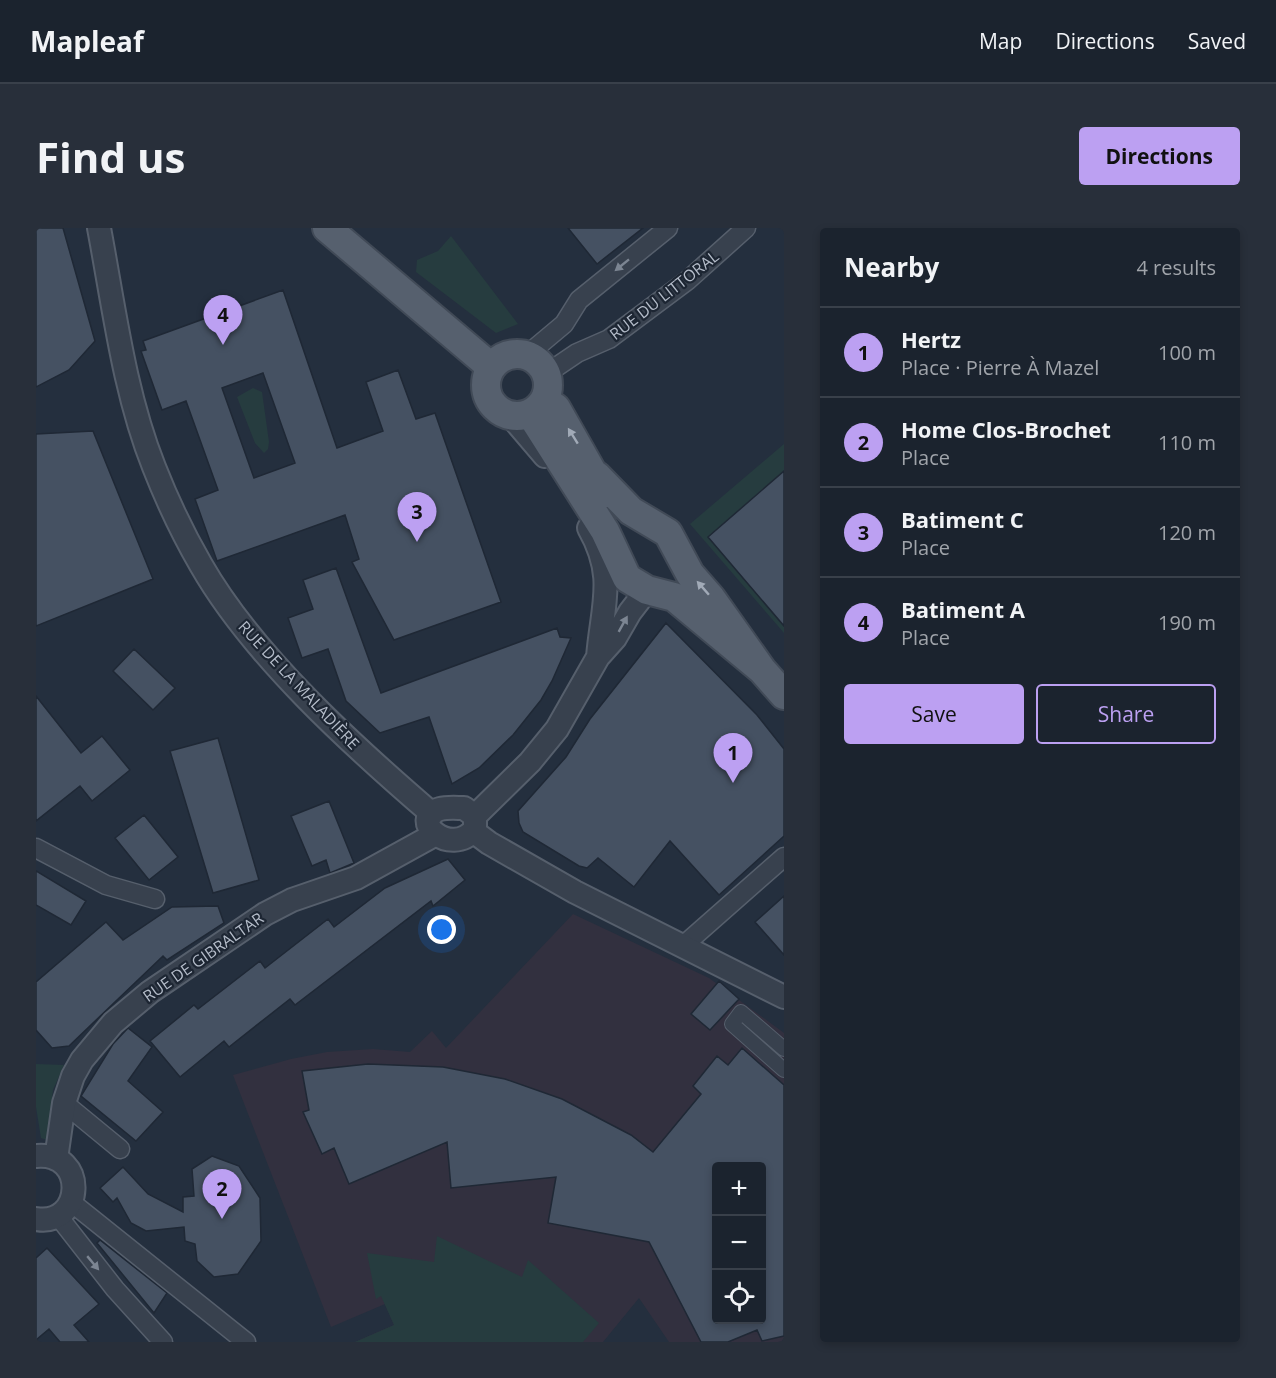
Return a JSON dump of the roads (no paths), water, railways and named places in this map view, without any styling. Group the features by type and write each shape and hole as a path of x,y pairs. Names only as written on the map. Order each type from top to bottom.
{"main road":[{"path":"327,228 492,367"},
{"path":"532,391 496,407 487,393 487,376 492,367 511,354 532,391 591,509 614,546 621,569 627,578 647,590 674,597 762,670"},
{"path":"532,391 556,408 597,476 612,511 621,520 659,545 666,556 666,573 658,584 647,590"},
{"path":"597,476 631,511 668,533 690,574 711,598 762,670 784,695"}],"street":[{"name":"RUE DE LA MALADIÈRE","path":"99,228 127,374 139,419 153,465 202,567 237,618 276,663 433,825"},
{"path":"598,657 607,598 604,566 593,536 553,469 532,437 524,432 532,391 564,324 579,300 668,228"},
{"name":"RUE DU LITTORAL","path":"532,391 577,353 609,339 688,280 746,228"},
{"path":"553,469 591,509"},
{"path":"433,825 441,838 465,837 557,729 598,657 615,638 630,612 647,590"},
{"path":"474,824 489,843 576,892 784,997"},
{"name":"RUE DE GIBRALTAR","path":"46,1157 64,1103 82,1060 113,1023 150,992 265,914 292,900 356,878 433,825"},
{"path":"36,848 106,885 155,899"},
{"path":"684,945 784,857"},
{"path":"784,1049 741,1012 732,1024 784,1070"},
{"path":"64,1103 120,1149"},
{"path":"46,1157 69,1169 74,1180 55,1212"},
{"path":"55,1212 115,1289 163,1342"},
{"path":"55,1212 246,1342"}],"place":[{"name":"Batiment A","path":"223,345"},
{"name":"Batiment C","path":"417,542"},
{"name":"Hertz","path":"733,783"},
{"name":"Home Clos-Brochet","path":"222,1219"}]}
